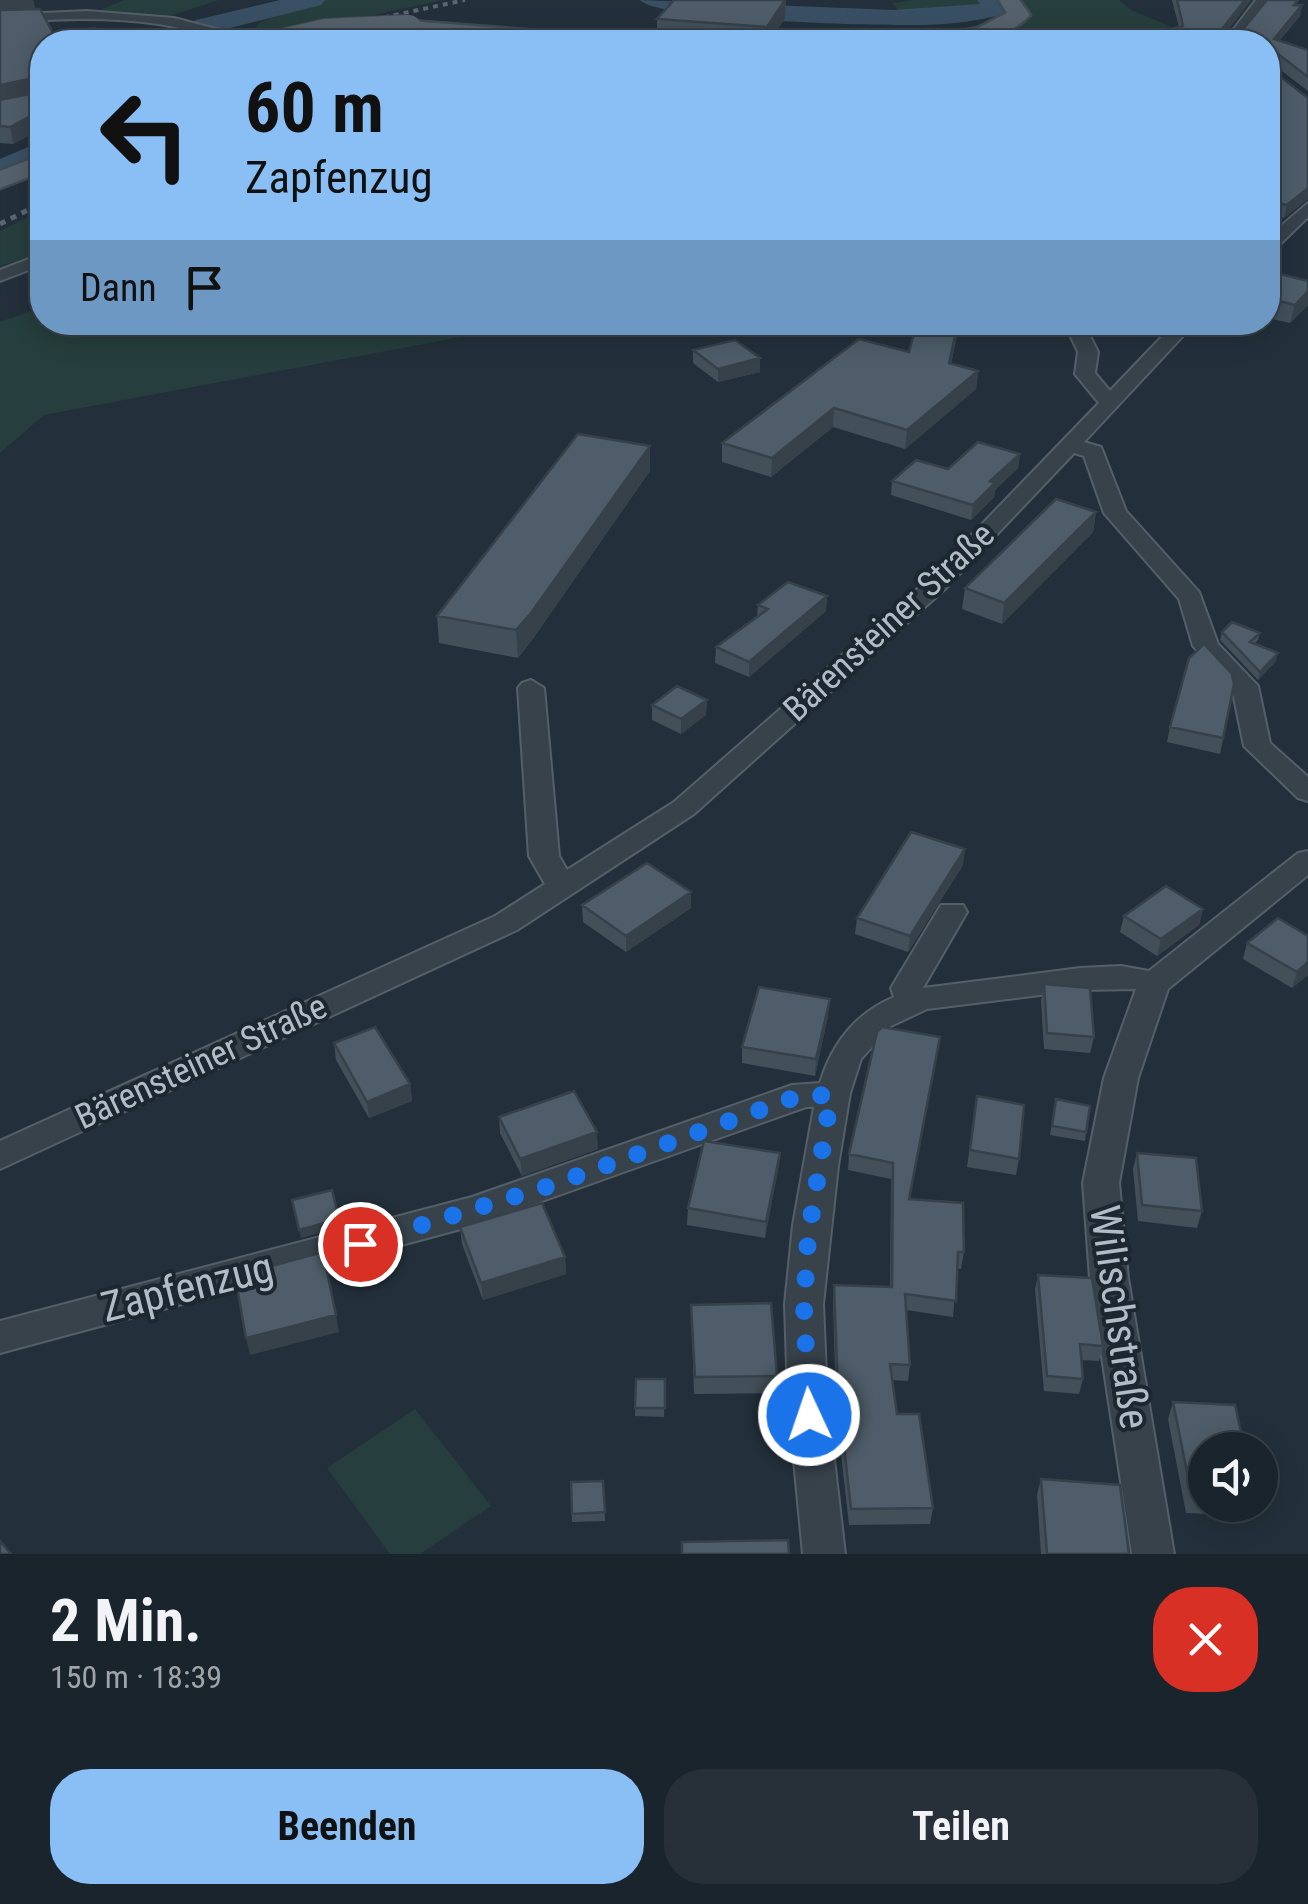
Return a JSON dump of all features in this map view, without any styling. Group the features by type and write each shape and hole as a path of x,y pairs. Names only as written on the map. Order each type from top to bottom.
{"main road":[{"path":"984,30 1006,24 1019,15 1009,0"},
{"path":"326,30 435,30"},
{"path":"0,180 30,168"}],"street":[{"path":"75,14 108,0"},
{"path":"1240,30 1264,0"},
{"path":"0,19 75,14 135,17 210,30"},
{"path":"49,16 57,29"},
{"path":"1280,235 1308,208"},
{"path":"0,273 30,263"},
{"path":"1080,335 1088,352 1084,374 1108,401"},
{"name":"Bärensteiner Straße","path":"0,1156 506,923 684,808 937,584 1174,335"},
{"path":"1072,445 1093,452 1115,513 1190,597 1206,646 1245,686 1257,746 1308,792"},
{"path":"531,688 544,856 562,888"},
{"path":"824,1554 809,1415 804,1307 808,1237 831,1096 850,1050 877,1019 912,1001 941,994 1115,978 1154,983 1308,860"},
{"path":"912,1001 908,988 952,912"},
{"name":"Wilischstraße","path":"1153,1554 1109,1278 1102,1183 1121,1078 1154,983"},
{"name":"Zapfenzug","path":"0,1337 185,1286 360,1244 552,1185 804,1094 831,1096"}],"green space":[{"path":"125,0 219,0 166,17 97,11"},
{"path":"322,0 443,0 304,30 254,30 260,22"},
{"path":"998,0 999,4 986,12 904,16 892,3"},
{"path":"1016,0 1119,0 1131,10 1179,30 996,30"},
{"path":"30,216 30,257 0,266 0,231"},
{"path":"30,311 30,335 472,335 44,415 0,453 0,322"},
{"path":"415,1409 491,1506 420,1554 390,1554 327,1468"}],"building":[{"path":"674,0 785,0 767,27 657,19"},
{"path":"1177,0 1245,0 1224,30 1166,30 1183,26"},
{"path":"1267,0 1298,0 1294,5 1302,5 1280,32 1242,30"},
{"path":"40,9 51,30 30,30 30,79 0,85 0,10"},
{"path":"1280,41 1308,50 1308,77 1280,55"},
{"path":"1280,76 1308,98 1308,188 1287,205 1280,204"},
{"path":"30,94 30,116 10,127 0,126 0,100"},
{"path":"1280,274 1308,281 1308,291 1295,305 1280,301"},
{"path":"914,335 955,335 949,363 978,371 907,430 834,408 772,458 722,443 859,339 909,352"},
{"path":"735,340 760,358 718,369 693,350"},
{"path":"578,434 650,446 516,630 437,616"},
{"path":"978,442 1020,454 990,481 995,483 973,505 892,481 916,460 948,469"},
{"path":"1056,499 1096,512 1004,603 965,588"},
{"path":"788,582 827,596 749,662 716,647 768,609 758,605"},
{"path":"1232,622 1260,633 1250,642 1278,653 1260,672 1222,632"},
{"path":"1204,644 1232,674 1234,684 1223,738 1170,727 1189,658"},
{"path":"677,686 707,700 681,719 652,705"},
{"path":"911,832 965,849 910,936 857,918"},
{"path":"647,863 691,892 626,936 582,905"},
{"path":"1166,886 1203,909 1161,939 1124,916"},
{"path":"1278,918 1308,936 1308,962 1297,972 1247,943"},
{"path":"1044,984 1090,988 1094,1037 1047,1033"},
{"path":"759,987 830,999 816,1059 742,1047"},
{"path":"375,1027 410,1084 367,1102 334,1043"},
{"path":"882,1027 940,1037 909,1199 963,1203 964,1252 958,1252 956,1301 905,1294 910,1365 890,1364 897,1414 919,1414 933,1508 851,1509 838,1393 834,1285 892,1287 893,1163 849,1154 877,1032"},
{"path":"574,1091 597,1132 520,1159 499,1117"},
{"path":"977,1096 1024,1105 1019,1159 970,1150"},
{"path":"1056,1099 1090,1106 1086,1132 1052,1126"},
{"path":"704,1141 780,1153 766,1222 688,1208"},
{"path":"1137,1153 1196,1158 1202,1211 1142,1205"},
{"path":"332,1190 339,1219 299,1230 292,1200"},
{"path":"542,1203 565,1257 481,1283 460,1227"},
{"path":"323,1252 336,1315 246,1338 235,1276"},
{"path":"1038,1275 1092,1278 1103,1346 1080,1344 1083,1379 1047,1376"},
{"path":"771,1303 777,1376 695,1377 691,1305"},
{"path":"636,1379 665,1379 665,1408 635,1408"},
{"path":"1173,1402 1235,1405 1241,1432 1188,1432 1188,1477"},
{"path":"1041,1479 1120,1485 1129,1554 1047,1554"},
{"path":"603,1481 605,1512 572,1514 571,1482"},
{"path":"788,1540 789,1554 682,1554 682,1542"},
{"path":"0,1541 11,1554 0,1554"}],"waterway":[{"path":"197,30 312,0"},
{"path":"653,0 705,8 894,18 995,9 990,0"},
{"path":"0,171 30,156"}],"railway":[{"path":"344,30 465,0"},
{"path":"0,224 30,209"}],"route":[{"path":"360,1244 552,1185 804,1094 831,1096 808,1237 804,1307 809,1415"}]}
